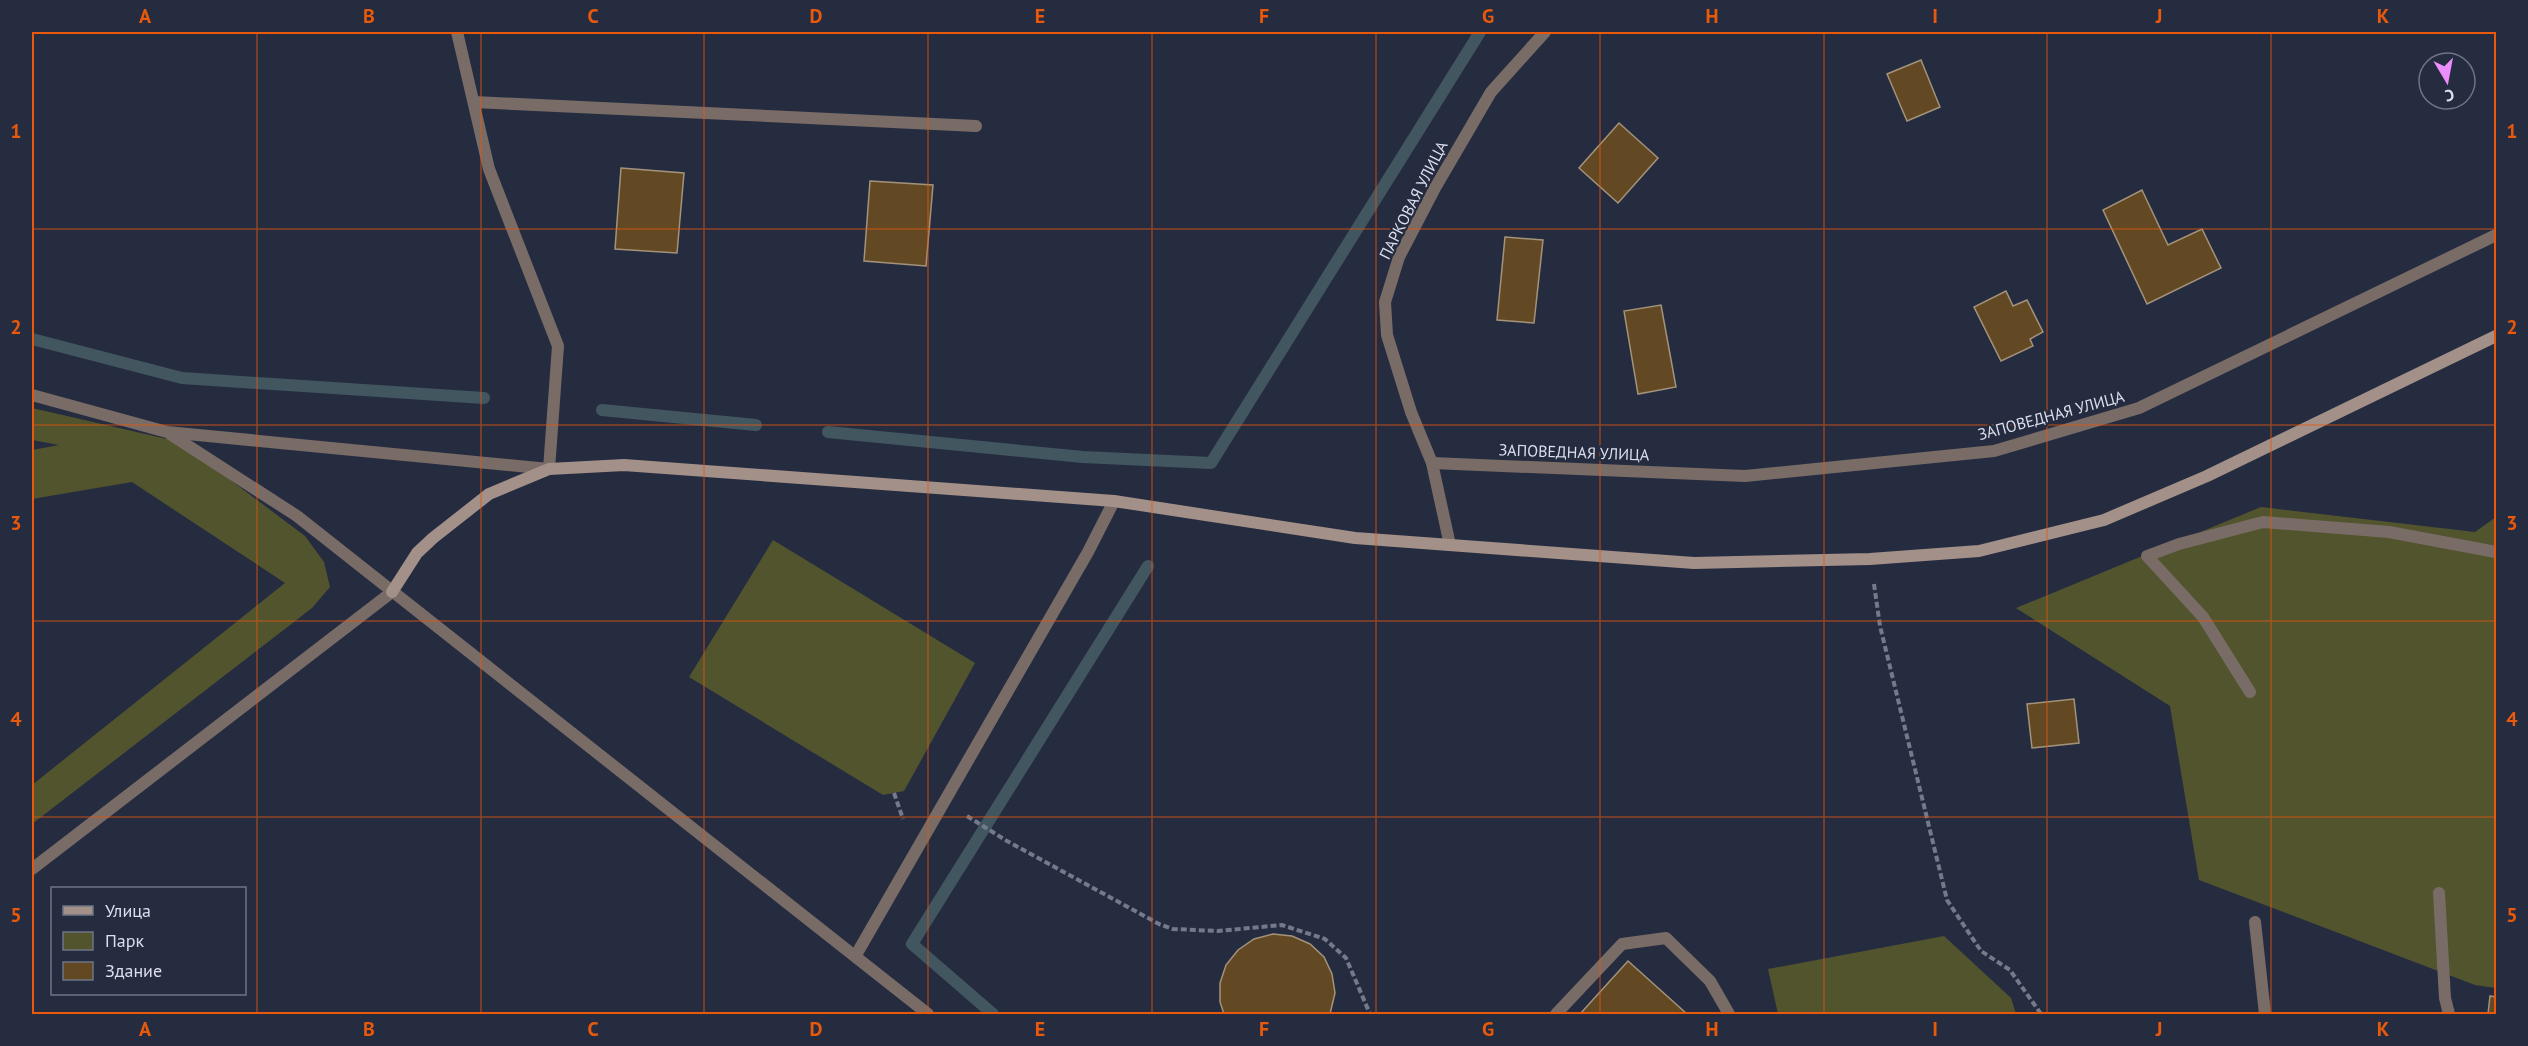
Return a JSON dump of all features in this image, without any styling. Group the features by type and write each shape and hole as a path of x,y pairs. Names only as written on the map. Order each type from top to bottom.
{"street":[{"path":"457,32 489,169 558,346 549,469"},
{"name":"ПАРКОВАЯ УЛИЦА","path":"1450,545 1432,463 1411,412 1387,335 1386,302 1399,257 1435,188 1491,92 1545,32"},
{"path":"474,102 976,126"},
{"name":"ЗАПОВЕДНАЯ УЛИЦА","path":"1432,463 1745,476 1994,451 2139,408 2496,235"},
{"path":"32,395 167,432 549,469 624,465 1114,501 1355,538 1694,563 1870,559 1979,551 2104,520 2206,476 2496,336"},
{"path":"167,432 297,516 928,1014"},
{"path":"32,870 392,592 417,553 442,530 489,494 549,469"},
{"path":"856,955 1088,552 1114,501"},
{"path":"2250,692 2203,617 2146,555 2263,522 2389,532 2496,552"},
{"path":"2439,893 2445,998 2449,1014"},
{"path":"2255,922 2265,1014"},
{"path":"1556,1014 1622,944 1666,938 1710,981 1729,1014"}],"path":[{"path":"1870,559 1880,626 1947,900 1981,951 2010,970 2041,1014"},
{"path":"971,819 998,836 1173,929 1218,931 1282,925 1325,939 1346,958 1370,1014"}],"green space":[{"path":"32,408 180,442 305,536 324,562 330,587 312,608 32,824 32,785 285,583 132,482 32,499 32,450 59,445 32,440"},
{"path":"2261,507 2475,532 2496,517 2496,988 2475,985 2199,880 2170,706 2016,608"},
{"path":"773,540 975,663 904,791 883,795 689,677"},
{"path":"1944,936 2011,998 2016,1014 1778,1014 1768,969"}],"building":[{"path":"1921,60 1940,107 1907,121 1887,74"},
{"path":"1619,123 1658,158 1618,203 1579,168"},
{"path":"621,168 684,173 677,253 615,249"},
{"path":"870,181 933,185 926,266 864,261"},
{"path":"2142,190 2168,245 2202,229 2221,268 2147,304 2103,210"},
{"path":"1505,237 1543,240 1534,323 1497,320"},
{"path":"2006,291 2013,306 2027,300 2043,332 2030,339 2033,346 2001,361 1974,307"},
{"path":"1661,305 1676,387 1638,394 1624,311"},
{"path":"2074,699 2079,743 2032,748 2027,704"},
{"path":"1273,934 1292,936 1310,944 1324,957 1332,974 1335,993 1330,1014 1224,1014 1220,1002 1220,983 1226,965 1238,950 1254,939"},
{"path":"1628,961 1687,1014 1580,1014"},
{"path":"2490,996 2496,997 2496,1014 2488,1014"}],"waterway":[{"path":"828,432 1083,457 1211,463 1480,32"},
{"path":"32,339 182,378 484,398"},
{"path":"602,410 756,425"},
{"path":"993,1014 912,944 1148,566"}]}
